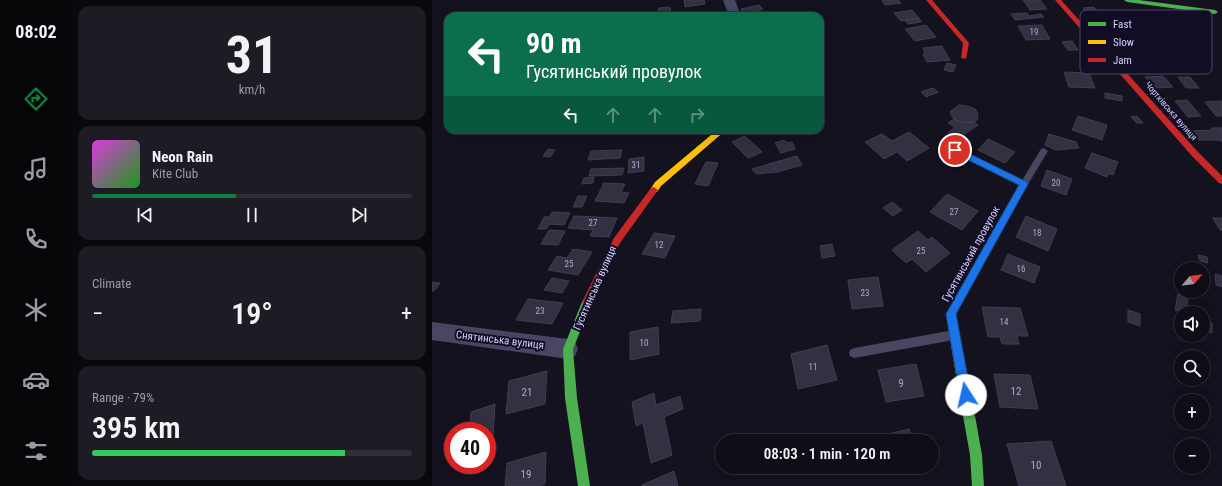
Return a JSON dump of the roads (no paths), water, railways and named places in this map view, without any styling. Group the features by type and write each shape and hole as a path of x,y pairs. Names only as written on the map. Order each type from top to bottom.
{"street":[{"path":"729,0 734,12"},
{"path":"929,0 966,43 964,58"},
{"name":"Чортківська вулиця","path":"1058,0 1080,24"},
{"path":"1127,0 1200,10"},
{"name":"Чортківська вулиця","path":"1125,74 1195,154 1222,181"},
{"name":"Гусятинська вулиця","path":"584,486 572,398 568,349 590,293 617,241 658,184 717,134"},
{"path":"955,150 1024,184"},
{"name":"Гусятинський провулок","path":"978,486 976,455 951,314 1024,184"},
{"name":"Снятинська вулиця","path":"432,331 568,349"}],"lane":[{"path":"1024,184 1044,151"},
{"path":"854,353 955,334"}]}
